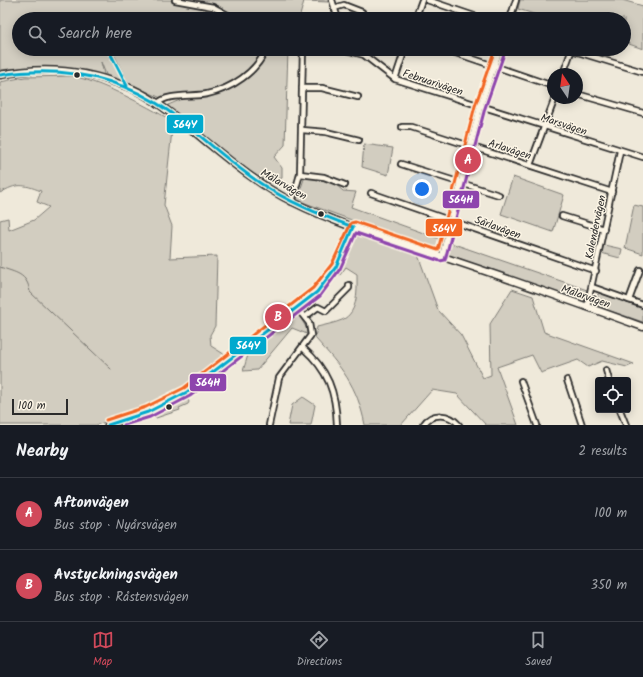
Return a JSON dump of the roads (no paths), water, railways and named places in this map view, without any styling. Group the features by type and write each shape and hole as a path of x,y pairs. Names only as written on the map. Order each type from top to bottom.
{"street":[{"path":"175,0 213,7 222,12"},
{"path":"332,0 335,12"},
{"path":"418,12 422,0"},
{"path":"427,0 462,12"},
{"path":"512,12 516,0"},
{"path":"334,8 344,5 362,12"},
{"path":"157,104 164,98 207,94 234,84 256,65 262,56"},
{"path":"292,202 300,174 303,56"},
{"name":"Februarivägen","path":"365,56 395,79 480,107"},
{"path":"395,79 403,56"},
{"path":"465,56 547,84"},
{"path":"442,256 480,107 498,56"},
{"path":"565,68 568,56"},
{"path":"592,56 643,72"},
{"name":"Mälarvägen","path":"0,75 46,70 80,72 127,86 157,104 250,176 292,202 353,227 442,256 643,327"},
{"path":"302,88 322,88 358,97"},
{"path":"583,96 643,113"},
{"path":"530,165 553,104"},
{"name":"Marsvägen","path":"480,107 643,157"},
{"name":"Arlavägen","path":"402,127 412,127 612,192"},
{"path":"302,130 326,132 359,140"},
{"name":"Kalendervägen","path":"587,307 596,271 620,151"},
{"path":"401,164 499,195"},
{"path":"300,174 324,177 345,185"},
{"name":"Särlavägen","path":"371,193 596,271"},
{"path":"562,216 604,230"},
{"path":"108,425 148,412 187,392 317,292 331,275 342,257 353,227"},
{"path":"629,300 640,270"},
{"path":"305,317 318,307 326,311 342,297 349,288 349,285"},
{"path":"592,287 643,305"},
{"path":"269,425 279,378 303,348 311,335 309,323 297,308"},
{"path":"303,348 315,358 324,371 335,400 337,425"},
{"path":"606,370 608,377"},
{"path":"566,380 582,425"},
{"path":"521,381 537,425"},
{"path":"621,413 626,425"},
{"path":"422,425 431,417 439,415 455,419 460,425"}],"waterway":[{"path":"0,267 23,277 29,286 30,292 111,369"}],"place":[{"name":"Aftonvägen","path":"468,160"},
{"name":"Avstyckningsvägen","path":"278,317"}]}
